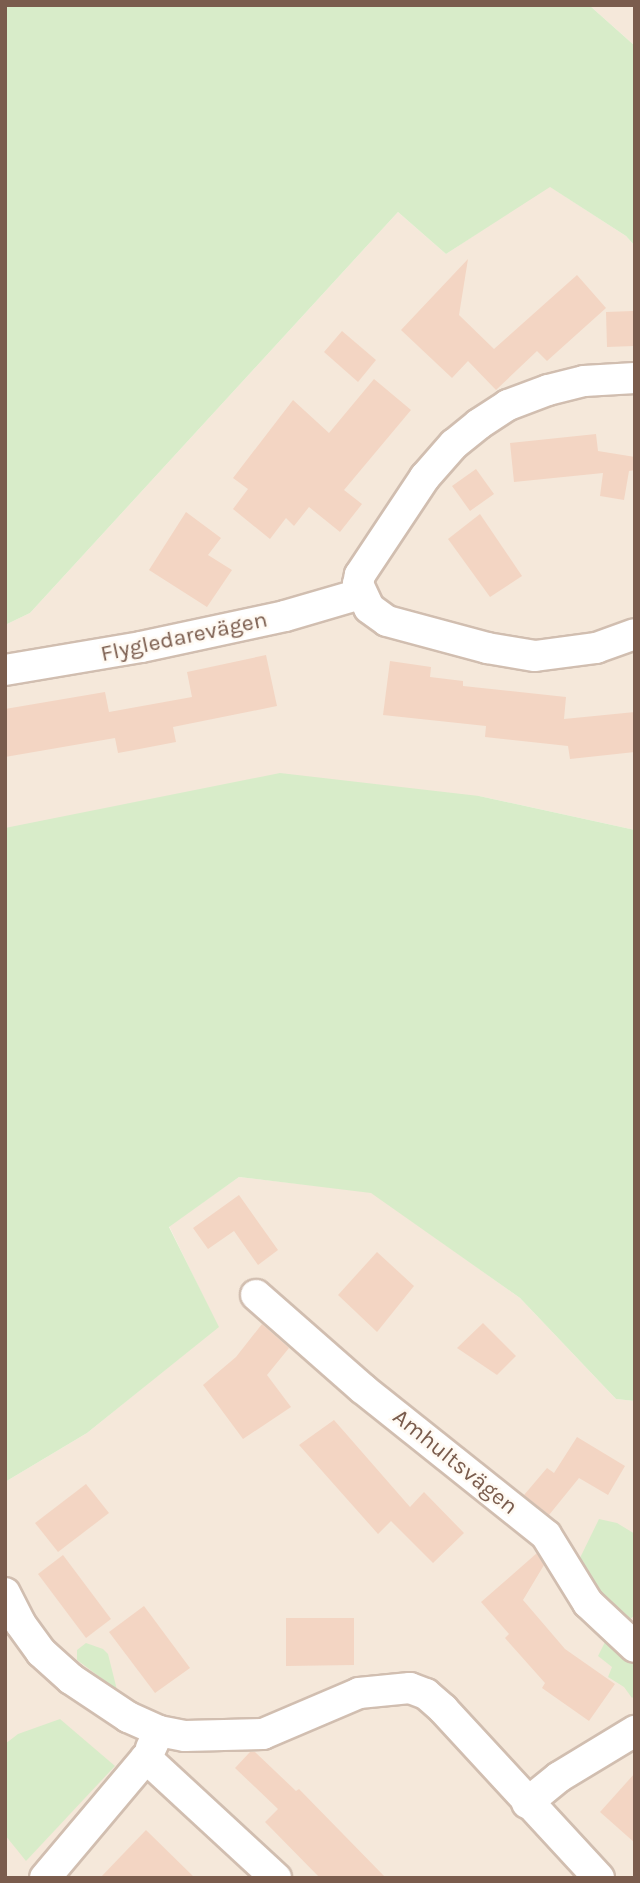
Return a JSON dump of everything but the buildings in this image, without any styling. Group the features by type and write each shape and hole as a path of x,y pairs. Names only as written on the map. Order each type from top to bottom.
{"street":[{"path":"635,379 583,381 548,390 508,405 458,440 425,477 360,575 360,594 369,608 387,621 487,648 536,656 596,648 635,634"},
{"name":"Flygledarevägen","path":"5,670 154,645 285,616 360,594"},
{"name":"Amhultsvägen","path":"256,1295 363,1389 546,1535 588,1603 635,1647"},
{"path":"5,1593 20,1623 41,1652 61,1670 128,1717 159,1731 184,1736 263,1734 359,1693 410,1688 426,1695 443,1709 599,1878"},
{"path":"45,1878 146,1758 159,1731"},
{"path":"527,1803 559,1777 635,1731"},
{"path":"146,1758 275,1878"}],"shaded area":[{"path":"589,5 635,5 635,46"},
{"path":"549,186 626,236 635,246 635,830 479,796 5,828 5,625 30,613 398,212 446,254"},
{"path":"239,1177 371,1192 520,1298 616,1399 635,1401 635,1878 5,1878 5,1482 87,1433 218,1327 169,1226"}],"green space":[{"path":"5,5 589,5 635,46 635,246 626,236 550,187 446,254 398,212 30,613 5,625"},
{"path":"280,773 479,796 635,830 635,1401 616,1399 520,1298 371,1193 239,1177 169,1227 219,1327 87,1433 5,1482 5,828"},
{"path":"599,1519 617,1523 635,1534 635,1615 625,1623 610,1612 579,1560"},
{"path":"606,1640 635,1662 635,1695 632,1698 624,1687 608,1677 612,1667 598,1656"},
{"path":"86,1643 103,1649 108,1654 117,1690 77,1660 77,1650"},
{"path":"60,1719 115,1766 26,1861 5,1835 5,1744 18,1734"}]}
